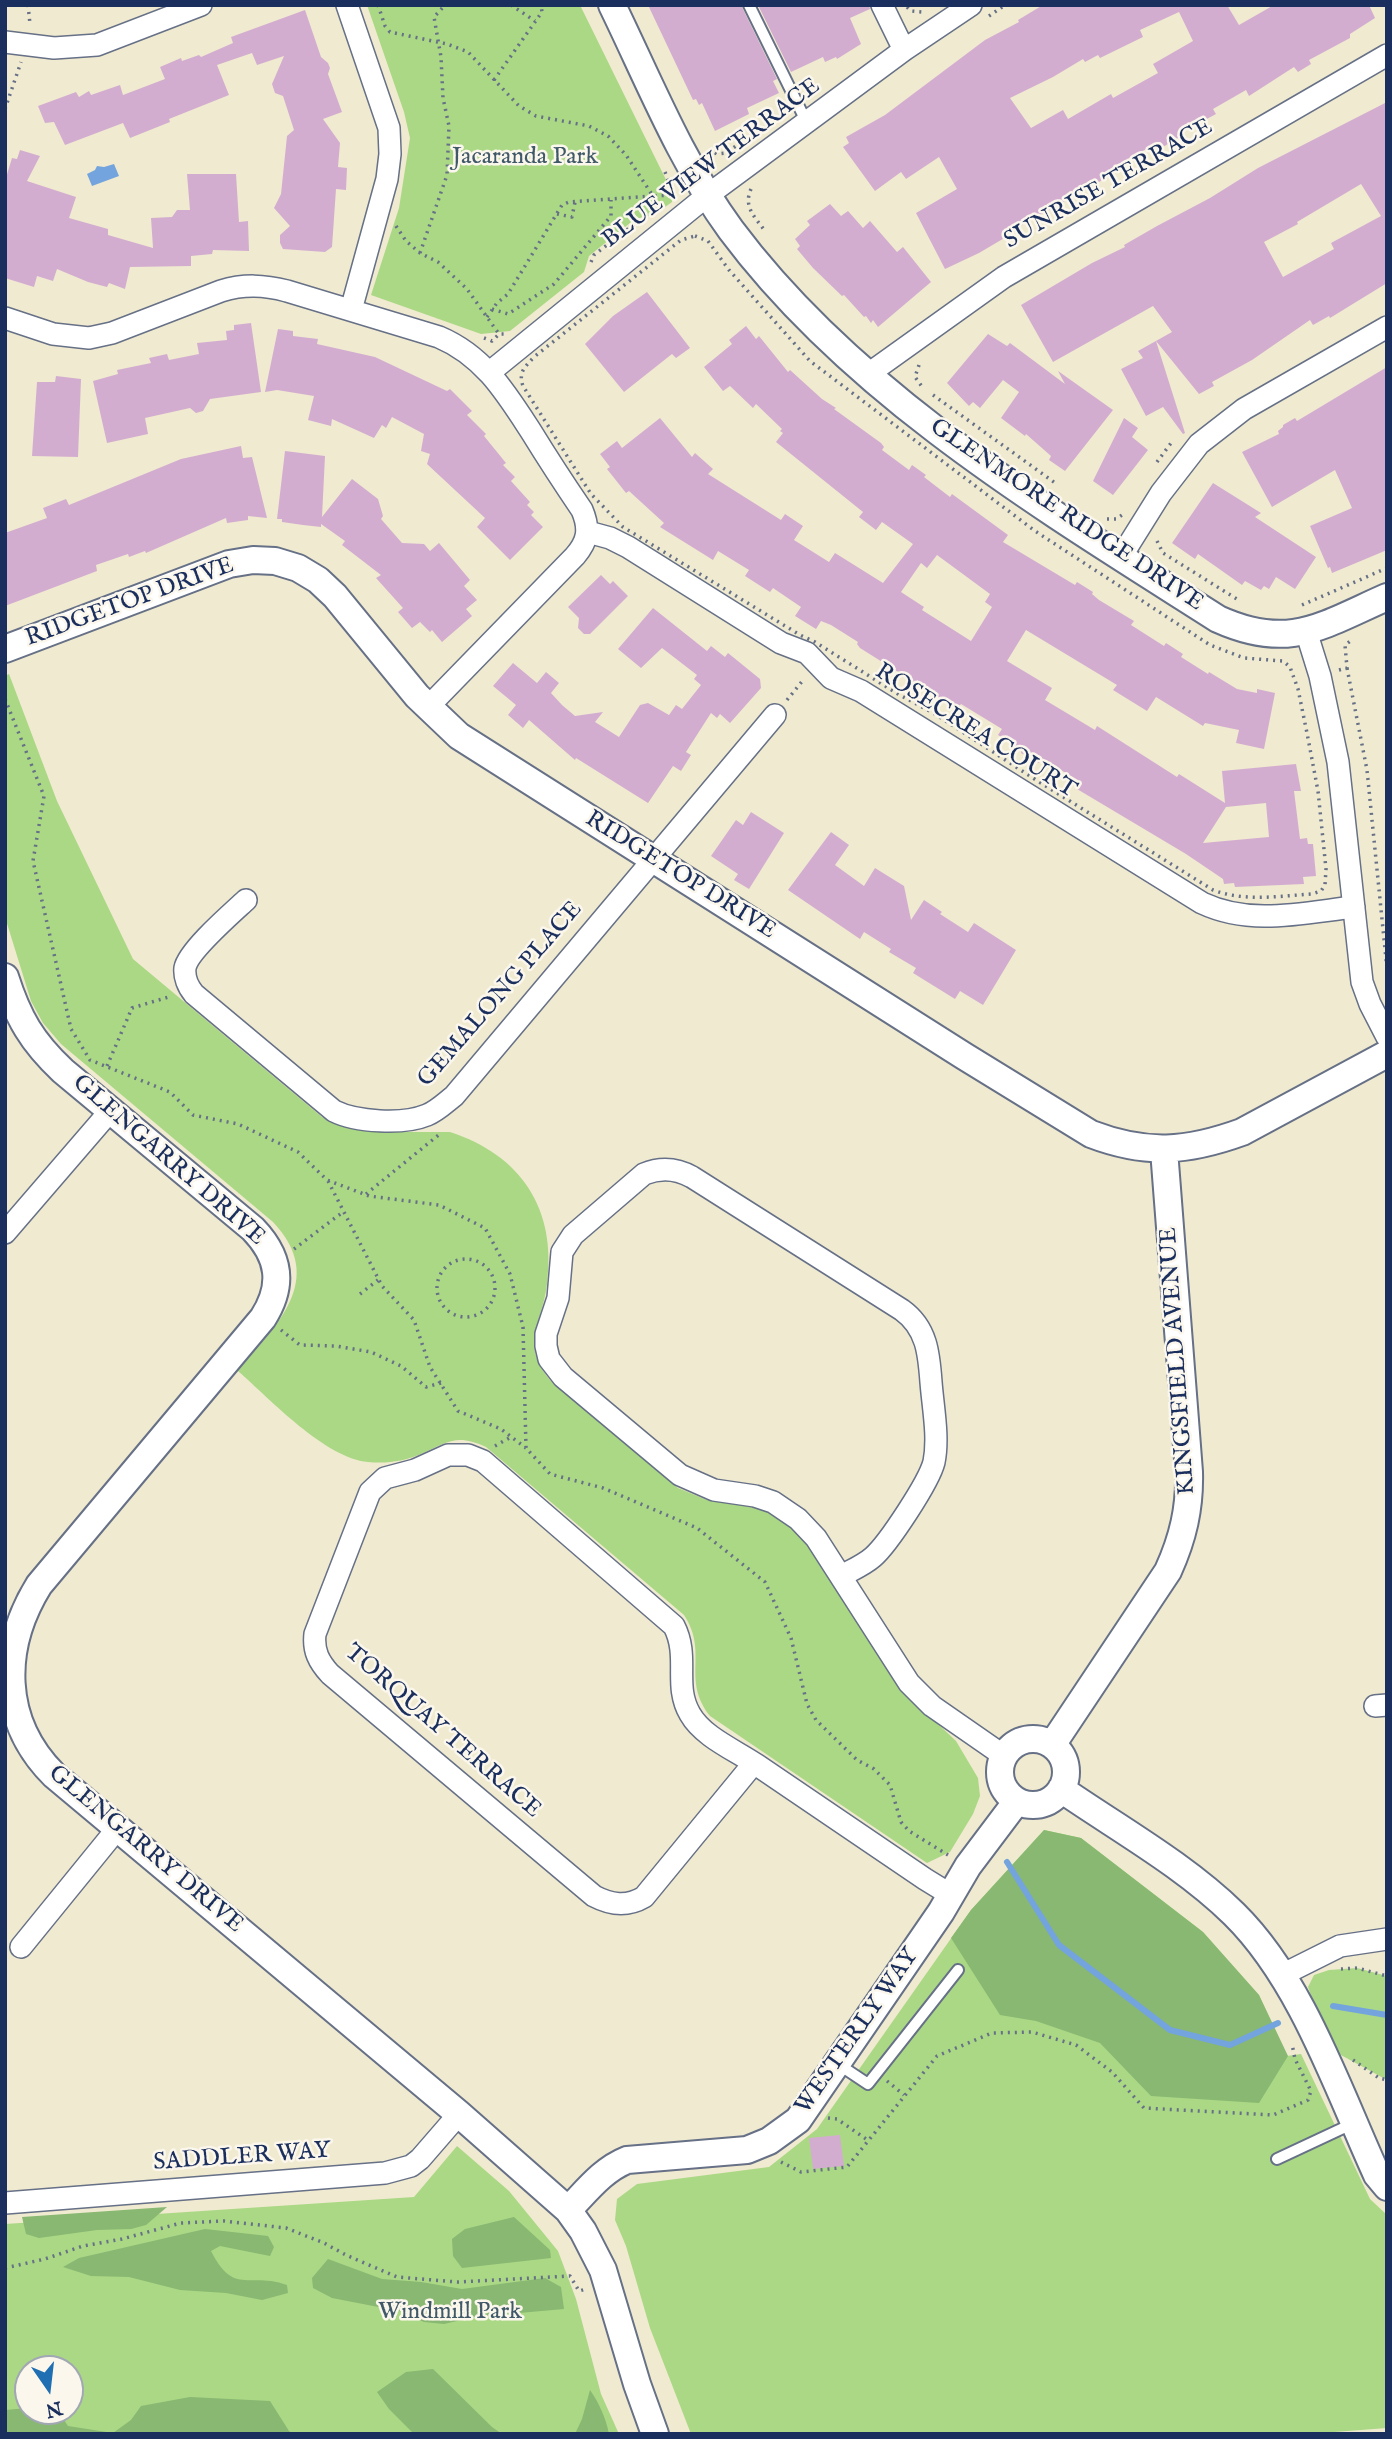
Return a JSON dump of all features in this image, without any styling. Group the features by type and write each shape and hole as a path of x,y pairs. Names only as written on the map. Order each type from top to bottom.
{"street":[{"path":"5,41 54,48 97,45 201,5"},
{"path":"347,5 389,128 390,154 387,179 351,310"},
{"name":"GLENMORE RIDGE DRIVE","path":"612,5 681,148 731,230 783,292 832,344 867,375 1028,496 1218,619 1238,628 1262,634 1285,635 1306,631 1387,597"},
{"path":"882,5 904,50"},
{"name":"BLUE VIEW TERRACE","path":"490,372 708,195 904,50 971,5"},
{"name":"SUNRISE TERRACE","path":"867,375 1003,277 1387,55"},
{"path":"5,318 66,337 89,338 111,333 222,291 250,286 274,288 351,310 448,341 475,357 490,372 582,510 588,532 575,556 428,706"},
{"path":"1121,557 1186,459 1214,431 1244,409 1387,327"},
{"name":"ROSECREA COURT","path":"588,532 610,538 628,547 781,643 807,653 831,678 861,691 1187,895 1214,909 1251,917 1354,907"},
{"name":"RIDGETOP DRIVE","path":"5,649 220,566 240,561 265,560 298,568 327,587 428,706 474,746 964,1056 1091,1133 1138,1148 1164,1150 1218,1141 1242,1132 1387,1054"},
{"path":"1306,631 1320,676 1338,762 1362,982 1387,1037"},
{"name":"GEMALONG PLACE","path":"190,990 338,1113 357,1119 402,1120 417,1119 434,1112 454,1096 775,715"},
{"path":"190,990 185,971 189,959 246,900"},
{"name":"GLENGARRY DRIVE","path":"5,977 22,1023 38,1046 63,1071 253,1229 264,1241 275,1264 277,1281 275,1297 263,1318 39,1586 24,1613 15,1640 10,1671 20,1723 31,1748 54,1775 458,2114 568,2210 596,2253 608,2283 640,2394 655,2434"},
{"path":"5,1233 111,1110"},
{"name":"KINGSFIELD AVENUE","path":"1052,1745 1168,1571 1180,1545 1188,1511 1189,1472 1164,1150"},
{"path":"841,1576 876,1555 924,1486 932,1470 936,1444 928,1353 921,1332 902,1310 687,1174 669,1169 644,1174 573,1235 562,1252 558,1298 546,1339 549,1359 563,1377 680,1475 714,1490 763,1499 804,1523 904,1676 920,1696 1004,1756"},
{"name":"TORQUAY TERRACE","path":"754,1763 651,1891 638,1900 622,1904 606,1902 594,1896 330,1674 319,1661 314,1647 316,1630 370,1492 386,1478 415,1470 448,1455 468,1455 483,1461 674,1626 681,1644 682,1687 689,1713 705,1731 754,1763 951,1895"},
{"path":"1031,1739 1052,1745 1059,1752 1066,1770 1062,1789 1055,1797 1037,1805 1017,1801 1003,1786 1001,1766 1004,1756 1020,1742 1031,1739"},
{"path":"1062,1789 1201,1884 1235,1915 1261,1945 1282,1975 1326,2061 1377,2175 1387,2187"},
{"name":"WESTERLY WAY","path":"568,2210 613,2166 627,2160 747,2150 769,2141 798,2120 968,1866 1017,1801"},
{"path":"20,1947 117,1829"},
{"path":"1282,1975 1340,1946 1387,1939"},
{"name":"SADDLER WAY","path":"5,2203 399,2171 420,2159 458,2114"}],"lane":[{"path":"749,5 807,123"},
{"path":"838,2064 868,2084 958,1970"},
{"path":"1277,2159 1354,2123"}],"path":[{"path":"28,5 29,31"},
{"path":"377,5 390,32 438,42 468,52 519,106 536,116 589,126 608,136 626,155 653,196"},
{"path":"420,253 447,175 449,126 443,98 434,17 445,5"},
{"path":"511,5 535,22"},
{"path":"494,80 542,12 541,5"},
{"path":"906,5 916,13 929,9"},
{"path":"5,109 20,64"},
{"path":"707,146 712,152 721,154 748,137"},
{"path":"664,170 676,195 674,204"},
{"path":"753,185 748,196 748,207 768,236"},
{"path":"487,317 508,294 562,205 676,195"},
{"path":"492,309 508,314 554,284 611,216 611,199"},
{"path":"557,214 572,217 575,202"},
{"path":"394,215 399,231 420,253 438,262 467,289 499,334 513,335"},
{"path":"590,265 594,255 637,222 647,221"},
{"path":"695,236 708,241 729,270 810,360 1017,519 1210,645 1244,658 1283,661 1290,667 1300,699 1318,791 1326,869 1325,885 1321,891 1312,894 1248,898 1213,890 935,714 623,527 591,494 523,386 520,378 526,365 681,240 695,236"},
{"path":"921,361 915,377 923,388"},
{"path":"1150,511 1166,522 1159,531 1157,542 1163,553 1248,604"},
{"path":"1302,605 1387,568"},
{"path":"1356,637 1346,645 1348,668 1367,770 1387,969"},
{"path":"775,715 817,663"},
{"path":"1320,676 1348,668"},
{"path":"5,699 44,796 33,861 71,1029 90,1060 170,1092 193,1115 238,1124 298,1152 327,1180 378,1280 414,1320 430,1367 458,1411 501,1429 526,1448 550,1474 603,1488 697,1528 765,1582 791,1638 807,1704 816,1720 857,1760 874,1769 890,1785 901,1822 909,1831 968,1866"},
{"path":"107,1066 132,1008 190,990"},
{"path":"365,1195 449,1127 434,1112"},
{"path":"327,1180 365,1195 439,1205 485,1228 510,1274 523,1327 526,1448"},
{"path":"275,1264 343,1212"},
{"path":"459,1259 477,1260 491,1272 496,1290 494,1299 482,1312 473,1316 453,1314 440,1300 438,1280 443,1270 459,1259"},
{"path":"360,1294 378,1280"},
{"path":"263,1318 300,1345 336,1346 371,1352 401,1366 426,1387 441,1383"},
{"path":"1338,1969 1357,1968 1387,1976"},
{"path":"773,2158 801,2172 848,2167 937,2056 992,2033 1032,2032 1076,2045 1112,2072 1144,2108 1273,2115 1308,2100 1311,2091 1295,2059 1290,2036"},
{"path":"1348,2058 1387,2080"},
{"path":"877,2073 904,2095"},
{"path":"821,2118 837,2119 869,2140"},
{"path":"5,2268 181,2223 224,2221 286,2228 397,2277 457,2282 570,2276 579,2291 608,2283"}],"green space":[{"name":"Jacaranda Park","path":"367,5 580,5 672,192 672,202 654,215 635,219 589,256 584,272 510,331 481,334 371,295 399,208 410,138 404,112"},
{"path":"9,674 57,801 133,959 322,1117 352,1128 368,1130 450,1132 475,1142 515,1170 529,1188 546,1232 549,1257 547,1284 534,1346 542,1370 553,1383 678,1488 707,1500 744,1505 770,1513 792,1527 809,1547 899,1687 956,1741 978,1778 980,1796 973,1814 950,1852 927,1863 710,1716 697,1690 695,1642 684,1615 486,1447 460,1440 395,1461 382,1463 351,1458 299,1426 238,1371 267,1337 290,1301 296,1283 296,1263 289,1243 273,1222 61,1044 43,1023 31,1001 5,917 5,676"},
{"path":"1044,1830 1081,1838 1203,1932 1259,1995 1287,2056 1301,2054 1370,2199 1387,2215 1387,2428 1308,2434 691,2434 650,2328 626,2246 615,2220 617,2199 637,2184 769,2167 817,2129 971,1910"},
{"path":"1044,1830 1081,1838 1203,1932 1259,1995 1288,2056 1259,2103 1151,2096 1100,2043 1036,2021 1000,2015 951,1938 971,1910"},
{"path":"1357,1968 1387,1976 1387,2080 1339,2054 1317,2013 1308,1987 1314,1975 1329,1970"},
{"name":"Windmill Park","path":"457,2146 509,2191 558,2251 576,2299 601,2394 619,2434 5,2434 5,2224 414,2197"},
{"path":"167,2207 146,2225 131,2229 97,2230 39,2238 26,2234 22,2217"},
{"path":"514,2217 550,2250 551,2258 462,2268 453,2256 452,2239 465,2229"},
{"path":"205,2229 268,2236 274,2247 270,2256 220,2246 211,2251 227,2274 244,2280 274,2281 287,2285 288,2293 262,2300 226,2293 180,2290 129,2277 91,2276 63,2267 79,2258"},
{"path":"328,2259 382,2279 462,2289 545,2278 561,2287 564,2309 474,2317 444,2324 424,2322 399,2311 332,2298 313,2288 312,2278"},
{"path":"433,2369 502,2434 414,2434 389,2409 377,2392 406,2372"},
{"path":"590,2390 602,2411 609,2434 575,2434"},
{"path":"190,2397 270,2401 293,2434 5,2434 5,2410 14,2409 14,2425 67,2425 113,2433 131,2420 141,2406"}],"water":[{"path":"114,164 119,176 92,186 87,174 97,166"}],"building":[{"path":"648,5 741,5 777,79 773,81 779,93 747,108 749,114 715,131 702,103 699,105 696,99 693,100"},
{"path":"758,5 869,5 870,9 850,18 861,44 837,59 836,57 825,62 823,57 791,72"},
{"path":"1043,5 1227,5 1239,25 1274,5 1369,5 1375,18 1350,34 1350,38 1309,60 1311,64 1298,72 1294,67 1249,96 1246,90 1213,109 1216,114 1177,135 1178,138 1163,147 1160,142 1129,158 1126,165 1099,182 1017,228 1018,230 979,253 945,269 916,213 957,189 939,157 906,179 901,172 875,191 843,147 849,143 846,137 885,115 985,40 1019,22 1018,20","holes":["1179,12 1193,41 1153,64 1158,73 1113,98 1111,94 1068,119 1063,110 1031,128 1010,98 1083,59 1085,62 1098,55 1100,58 1143,37 1140,30"]},
{"path":"305,10 321,57 330,68 328,74 342,112 323,119 340,143 338,167 347,168 346,190 336,189 332,247 325,252 283,249 280,243 280,235 290,226 274,208 281,194 287,136 294,130 283,96 275,93 272,84 284,56 257,65 252,53 217,65 229,95 130,138 123,123 65,145 54,122 45,123 38,106 76,92 79,97 89,91 91,95 120,85 123,95 165,79 160,67 181,58 182,61 199,55 201,57 233,43 231,37"},
{"path":"1387,102 1387,283 1330,318 1329,316 1313,325 1310,320 1252,360 1212,382 1214,386 1199,394 1156,341 1185,433 1183,434 1163,407 1146,416 1121,369 1143,358 1138,351 1172,332 1153,306 1053,362 1021,305 1258,168","holes":["1361,184 1381,216 1331,243 1334,249 1283,277 1264,242"]},
{"path":"20,150 40,156 27,181 76,197 69,218 108,229 108,235 153,248 151,218 172,217 177,210 190,210 187,174 236,174 239,222 248,221 249,251 213,250 212,254 191,256 191,266 130,267 125,289 109,283 107,287 88,282 57,269 53,281 37,276 34,287 5,278 5,181 12,158 17,159"},
{"path":"830,204 841,216 848,211 863,228 870,221 897,252 903,247 931,282 878,327 842,296 797,249 800,246 795,239 810,225 807,221"},
{"path":"647,292 690,348 676,358 672,354 624,392 585,344 613,316"},
{"path":"251,323 261,392 210,399 203,411 196,413 190,408 145,418 148,434 107,443 93,381 118,374 117,370 151,363 149,358 167,354 169,360 199,354 197,343 227,340 226,331 234,330 234,325"},
{"path":"746,326 756,339 759,336 788,372 790,370 836,408 834,409 881,443 884,447 882,450 909,470 912,465 950,497 952,494 1008,535 1003,542 1075,585 1077,582 1093,592 1099,600 1134,621 1131,625 1164,646 1166,643 1183,654 1181,657 1237,689 1275,693 1264,749 1236,743 1239,730 1205,723 1203,726 1156,697 1147,711 1113,690 1117,685 1026,630 1007,661 1052,688 1045,700 1095,730 1097,726 1177,777 1179,774 1225,803 1222,771 1296,764 1301,791 1294,791 1300,839 1307,838 1308,844 1313,844 1316,876 1303,877 1304,884 1235,887 1234,883 1224,884 1223,879 1186,854 1077,789 1075,785 1078,780 1042,759 1039,763 1021,753 1022,750 998,735 1002,729 961,704 957,709 860,648 858,642 831,625 821,621 816,629 795,616 801,607 773,588 770,592 745,576 749,570 718,551 713,560 660,527 664,523 629,491 626,493 607,469 610,467 600,454 617,441 622,448 660,418 692,457 695,453 713,469 708,474 781,520 785,514 803,526 794,540 829,562 835,553 883,583 913,544 882,522 876,530 859,517 863,512 776,442 783,433 780,431 782,429 756,404 753,408 730,386 723,391 704,367 732,344 729,340","holes":["937,555 990,594 985,602 992,607 971,641 922,610 924,607 901,592 921,563 927,568","1266,803 1269,837 1203,843 1226,807"]},
{"path":"278,329 293,331 293,336 318,339 317,344 375,357 447,391 450,389 472,411 467,415 486,434 484,436 506,463 503,465 515,477 511,481 530,502 527,505 534,512 531,515 543,527 510,560 477,527 485,518 427,464 430,454 421,451 424,434 392,417 386,428 382,425 374,438 332,419 331,426 308,420 314,396 277,390 265,392"},
{"path":"988,334 1007,346 1010,343 1065,384 1058,371 1113,410 1065,471 1049,460 1051,456 1026,434 1025,436 1001,418 1019,392 1003,380 980,408 973,402 969,406 947,383"},
{"path":"1387,367 1387,550 1332,573 1310,526 1352,508 1335,470 1272,507 1242,452 1279,434 1278,431 1283,425 1295,418 1297,421"},
{"path":"56,376 81,379 78,457 32,456 37,382 55,382"},
{"path":"1124,418 1138,428 1132,437 1148,450 1113,495 1093,481"},
{"path":"241,446 243,458 252,457 267,518 248,516 248,520 227,523 226,518 146,553 145,551 129,557 128,554 96,565 97,571 5,606 5,533 47,518 43,508 66,499 69,505 181,459"},
{"path":"285,451 325,456 322,517 352,479 378,499 383,516 381,519 402,543 424,544 430,551 439,543 470,580 464,586 477,600 466,609 472,616 442,642 432,630 430,632 420,622 412,628 398,612 403,608 376,578 381,575 342,545 345,541 321,524 321,527 303,525 277,519"},
{"path":"1213,483 1261,513 1255,517 1316,557 1295,589 1276,577 1269,589 1264,586 1261,590 1245,581 1242,585 1198,554 1195,559 1172,543"},
{"path":"601,575 610,584 613,581 628,596 590,634 584,634 578,628 579,618 568,607"},
{"path":"653,608 707,651 711,646 725,657 728,653 760,679 761,688 730,723 720,714 717,718 711,713 686,752 691,755 681,771 673,766 648,803 576,758 575,760 529,720 523,728 508,715 516,705 493,686 513,663 537,683 546,672 559,683 551,693 562,705 575,716 603,712 595,722 619,737 640,705 648,703 669,715 676,705 682,709 701,685 694,679 697,675 662,648 641,668 618,649"},
{"path":"751,812 784,833 749,889 734,880 738,874 711,856 736,820 743,825"},
{"path":"831,832 849,845 835,865 864,886 875,868 904,886 911,920 924,900 968,932 974,923 1016,950 983,1005 960,991 955,999 913,973 916,968 889,952 891,949 864,932 860,939 788,890"},
{"path":"840,2135 844,2166 813,2169 809,2138"}],"waterway":[{"path":"1007,1862 1059,1945 1170,2030 1230,2045 1278,2023"},
{"path":"1333,2006 1387,2015"}]}
